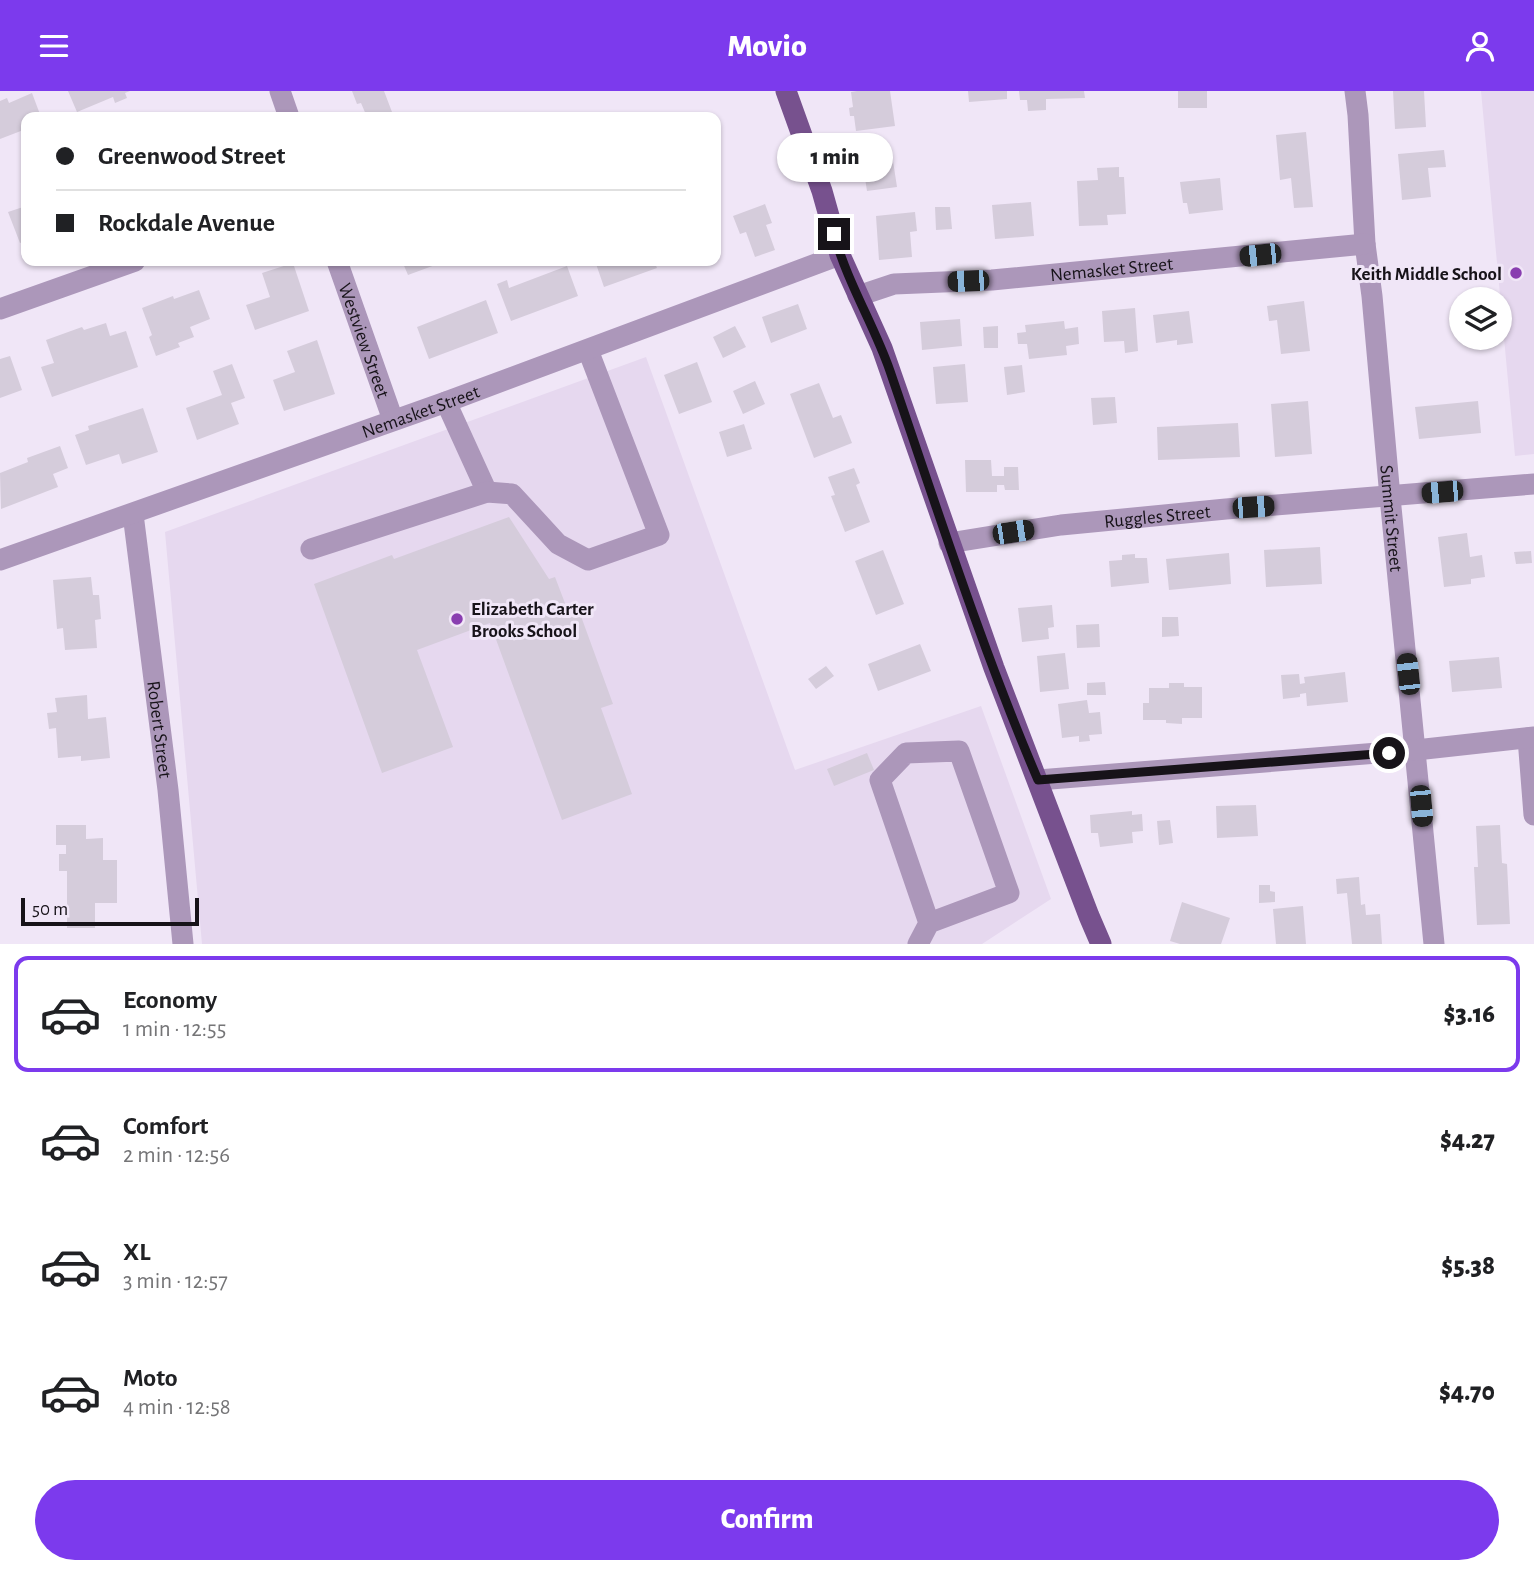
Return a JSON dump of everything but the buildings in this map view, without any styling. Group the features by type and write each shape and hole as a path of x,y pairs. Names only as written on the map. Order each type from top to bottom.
{"main road":[{"path":"786,91 822,191 840,255 882,348 993,669 1101,944"}],"street":[{"path":"280,91 287,112"},
{"name":"Summit Street","path":"1355,91 1365,244 1434,944"},
{"name":"Nemasket Street","path":"858,296 894,283 992,280 1365,244"},
{"name":"Nemasket Street","path":"0,560 446,402 840,255"},
{"path":"0,309 121,266"},
{"name":"Westview Street","path":"339,266 393,420"},
{"path":"312,549 487,492 512,494 558,544 588,560 659,534 587,350"},
{"path":"446,402 487,492"},
{"name":"Ruggles Street","path":"949,543 1061,525 1534,484"},
{"name":"Robert Street","path":"133,514 168,790 183,944"},
{"path":"1038,780 1416,750 1531,738 1534,815"},
{"path":"918,944 929,923 1009,893 959,751 906,753 880,780 929,923"}],"shaded area":[{"name":"Keith Middle School","path":"1481,91 1534,91 1534,454 1515,456 1505,350 1512,350 1512,287 1499,287"},
{"name":"Elizabeth Carter Brooks School","path":"646,357 795,770 981,706 1051,899 982,944 202,944 165,532"}],"place":[{"name":"Keith Middle School","path":"1516,273"},
{"name":"Elizabeth Carter Brooks School","path":"457,619"}],"route":[{"path":"834,234 840,255 882,348 993,669 1038,780 1389,753"}]}
